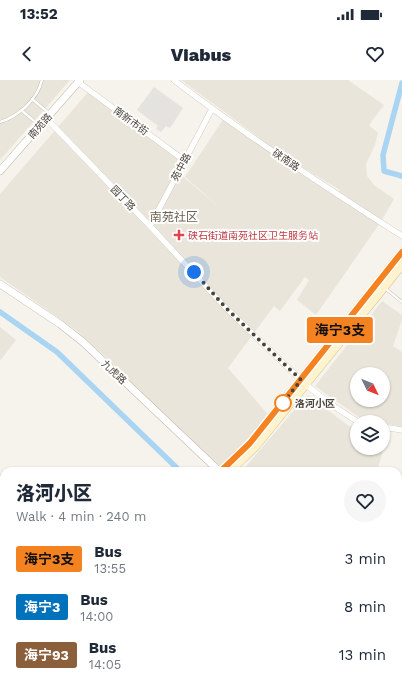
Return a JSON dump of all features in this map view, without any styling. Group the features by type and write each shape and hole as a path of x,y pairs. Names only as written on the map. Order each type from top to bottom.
{"main road":[{"path":"224,467 250,443 303,382 381,285 402,252"},
{"path":"381,285 402,265"},
{"path":"234,467 256,446 303,382"}],"street":[{"name":"硖南路","path":"174,80 212,109 402,236"},
{"name":"南苑路","path":"0,171 79,81"},
{"name":"南新市街","path":"79,81 185,161"},
{"name":"苑中路","path":"150,226 212,109"},
{"name":"园丁路","path":"48,116 226,308 303,382 332,405 350,417"},
{"name":"九虎路","path":"0,284 60,324 83,342 216,467"},
{"path":"390,428 402,430"}],"lane":[{"path":"0,122 10,119 28,105 42,80"},
{"path":"32,99 48,116"},
{"path":"21,110 40,126"},
{"path":"381,285 402,302"}],"shaded area":[{"path":"0,80 70,80 0,160"},
{"path":"181,80 348,80 384,105 369,125 378,133 375,145 366,164 367,176 374,185 394,199 380,223 316,315 297,300 309,280 305,277 280,311 274,306 228,368 271,418 223,467 215,467 105,356 76,330 0,277 0,194 90,90 178,156 175,170 224,211 185,177 224,118 337,195 340,190 287,158"},
{"path":"154,87 183,108 170,128 166,126 161,132 156,129 158,126 137,110"},
{"path":"382,301 402,315 402,320 393,346 402,352 402,427 390,424 390,415 356,415 315,386"},
{"path":"0,327 16,340 0,361"},
{"path":"307,395 350,426 350,455 382,455 378,467 245,467"}],"waterway":[{"path":"402,83 383,155 384,171 402,176"},
{"path":"0,312 57,352 176,467"}],"bus line":[{"name":"海宁3支","path":"225,467 250,443 278,409 402,252"}],"place":[{"name":"硖石街道南苑社区卫生服务站","path":"179,235"},
{"name":"洛河小区","path":"283,403"}],"district":[{"name":"南苑社区","path":"174,217"}],"route":[{"path":"194,272 226,308 301,380 283,403"}]}
